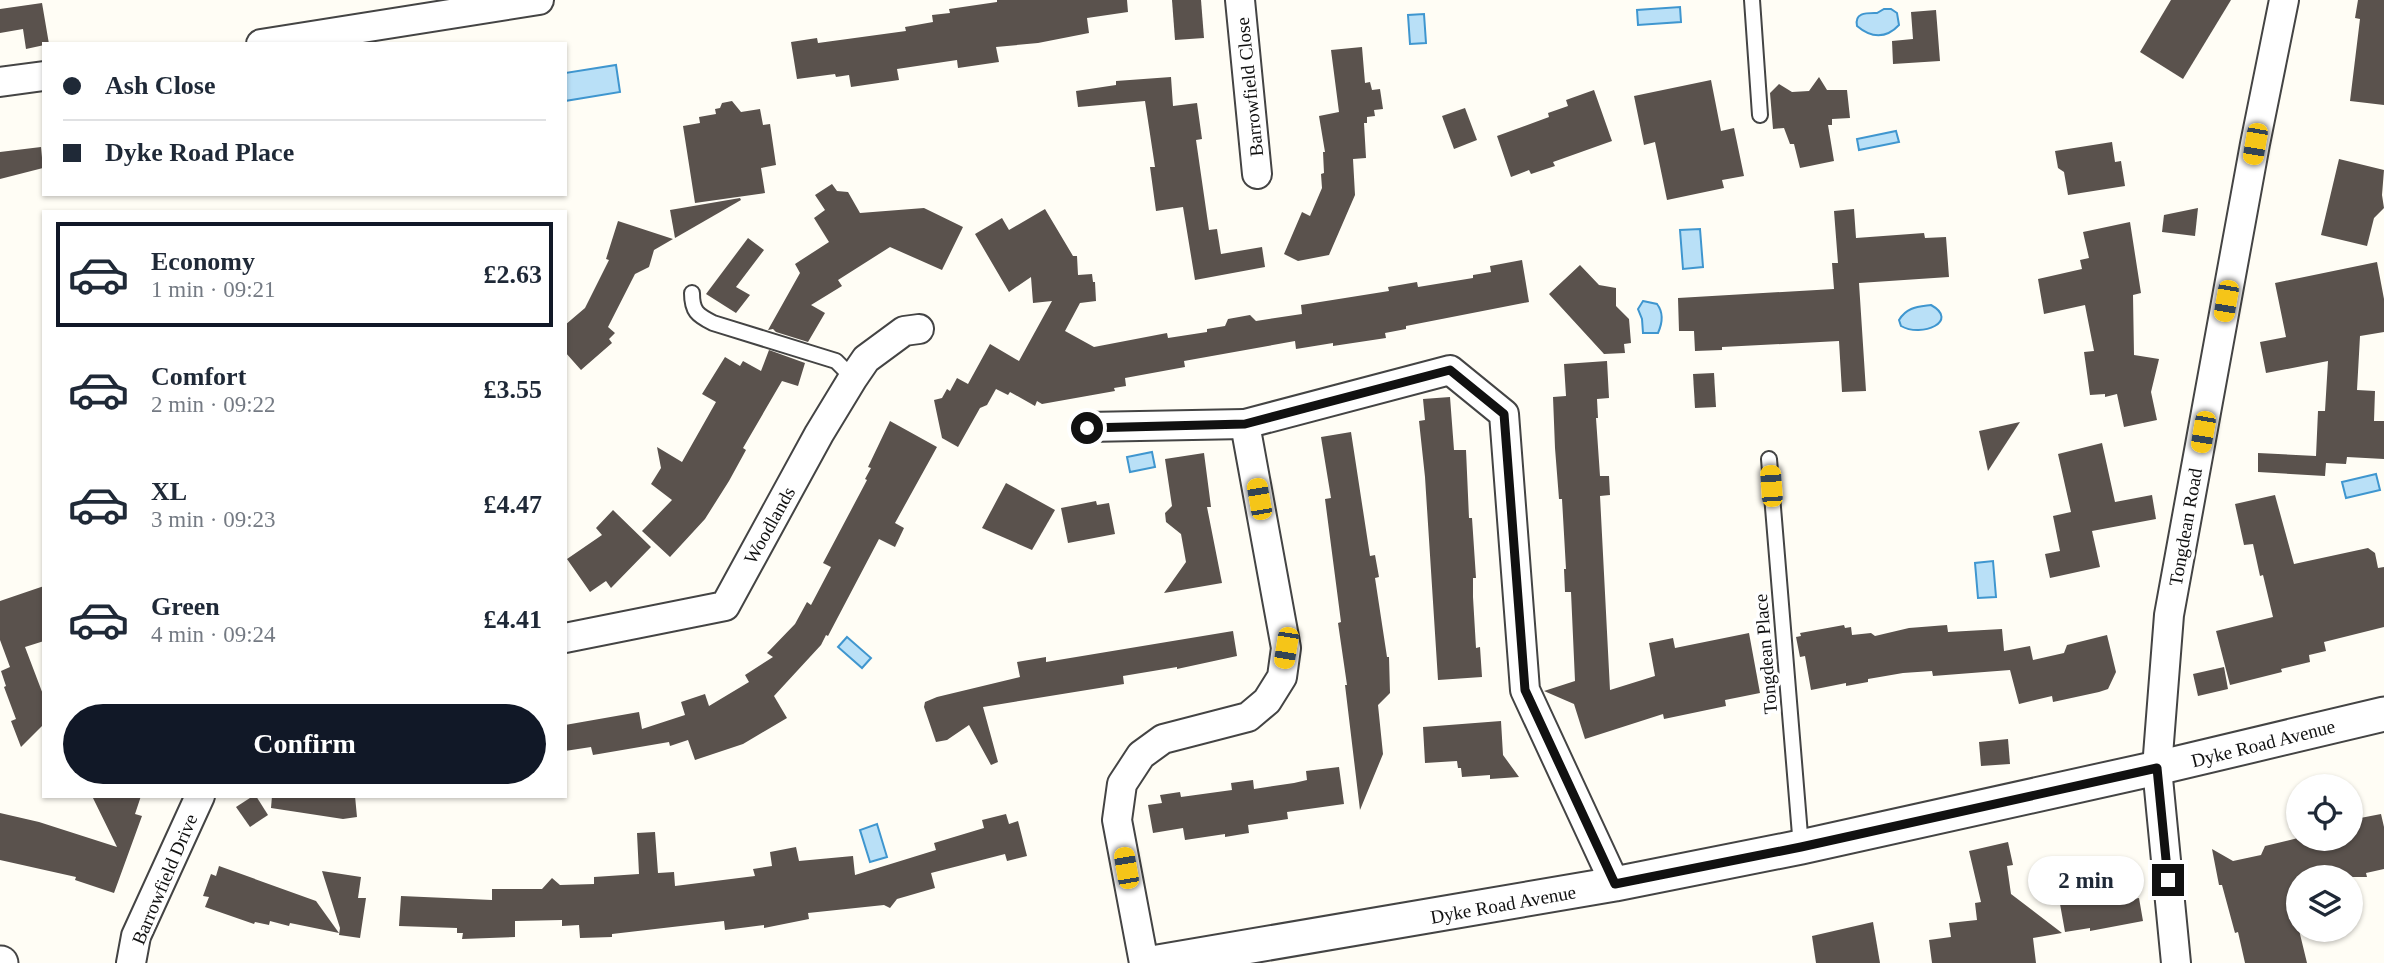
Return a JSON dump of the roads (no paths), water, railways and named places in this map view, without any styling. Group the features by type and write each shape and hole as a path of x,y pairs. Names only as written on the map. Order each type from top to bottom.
{"street":[{"path":"274,42 539,0"},
{"name":"Barrowfield Close","path":"1240,0 1257,174"},
{"name":"Tongdean Road","path":"2176,963 2157,768 2169,615 2284,0"},
{"path":"0,82 42,76"},
{"name":"Woodlands","path":"567,638 725,606 819,434 866,359 904,331 919,329"},
{"path":"1087,428 1245,424 1450,370 1504,414 1525,690 1615,884"},
{"path":"1144,963 1117,820 1122,784 1141,755 1163,739 1248,717 1267,701 1282,677 1286,648 1245,424"},
{"name":"Dyke Road Avenue","path":"1173,961 1615,884 1801,847 2157,768 2384,714"},
{"name":"Barrowfield Drive","path":"131,963 136,936 199,798"}],"lane":[{"path":"1752,0 1760,115"},
{"path":"692,293 692,305 696,315 713,323 836,361 853,378"},
{"name":"Tongdean Place","path":"1769,459 1801,847"}],"water":[{"path":"1680,7 1681,22 1638,25 1637,10"},
{"path":"1884,9 1897,13 1899,25 1894,30 1884,35 1873,35 1857,26 1859,16"},
{"path":"1424,14 1426,43 1410,44 1408,15"},
{"path":"616,65 620,92 567,101 567,73"},
{"path":"1896,131 1899,142 1859,150 1857,139"},
{"path":"1700,229 1703,267 1683,269 1680,230"},
{"path":"1643,301 1657,304 1661,311 1658,333 1643,333 1638,309"},
{"path":"1931,305 1939,311 1941,317 1935,326 1919,330 1901,326 1899,320 1905,312"},
{"path":"1152,452 1155,467 1130,472 1127,457"},
{"path":"2376,474 2380,490 2346,498 2342,482"},
{"path":"1993,561 1996,597 1978,598 1975,563"},
{"path":"847,637 871,658 862,668 838,647"},
{"path":"877,824 887,857 870,862 860,830"}]}
